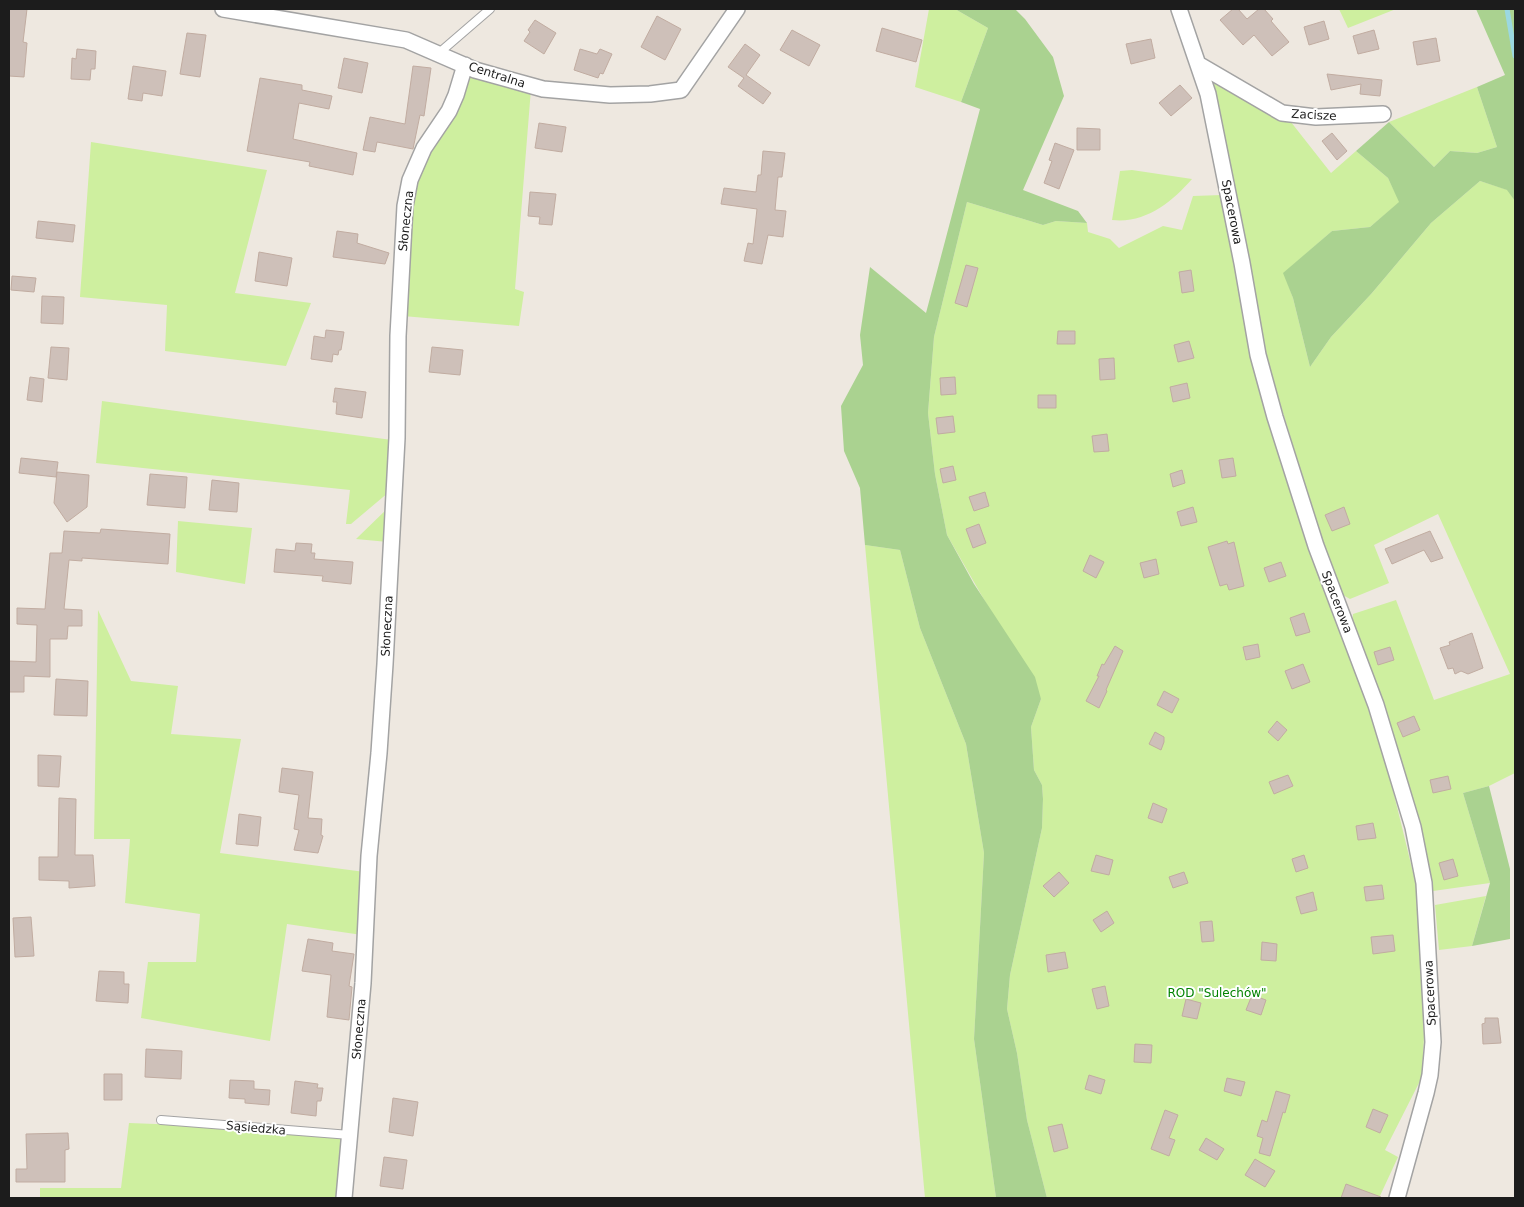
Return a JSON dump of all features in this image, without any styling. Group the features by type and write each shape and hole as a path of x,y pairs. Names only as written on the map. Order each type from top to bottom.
{"street":[{"name":"Centralna","path":"223,9 406,40 465,66 505,80 543,89 610,95 650,94 680,90 737,9"},
{"name":"Spacerowa","path":"1179,9 1208,94 1242,263 1258,355 1275,417 1316,546 1376,705 1413,827 1424,883 1433,1042 1430,1075 1426,1093 1397,1198"},
{"name":"Zacisze","path":"1198,64 1282,113 1316,117 1383,114"},
{"name":"Słoneczna","path":"344,1198 363,983 368,856 379,753 385,664 397,438 398,336 405,206 410,180 424,148 449,111 465,66"}],"lane":[{"path":"439,54 490,9"},
{"name":"Sąsiedzka","path":"161,1120 350,1135"}],"green space":[{"path":"929,9 955,9 988,28 961,102 915,87"},
{"path":"955,9 1015,9 1025,19 1053,57 1064,96 1023,190 1078,211 1087,223 1056,221 1043,225 967,202 934,337 928,413 935,474 947,535 974,584 1035,677 1041,699 1031,727 1034,770 1042,785 1042,828 1010,975 1007,1009 1017,1053 1027,1120 1047,1198 996,1198 974,1039 984,853 966,744 920,628 900,550 865,545 860,488 844,451 841,406 863,365 860,335 870,267 926,313 980,109 961,102 988,28"},
{"path":"1339,9 1396,9 1348,28"},
{"path":"1476,9 1515,9 1515,201 1507,190 1480,181 1431,223 1372,293 1331,337 1310,367 1293,298 1283,273 1332,231 1370,227 1399,202 1388,178 1356,151 1389,122 1434,167 1450,151 1477,153 1497,147 1477,87 1505,75"},
{"path":"467,70 531,89 515,289 524,292 519,326 403,316 414,180"},
{"path":"1204,71 1287,117 1331,173 1356,151 1388,178 1400,202 1370,227 1332,231 1284,273 1293,298 1310,367 1331,337 1372,293 1431,223 1480,181 1508,190 1515,201 1515,773 1489,786 1463,793 1490,883 1433,891 1409,789 1377,689 1352,623 1353,614 1396,600 1434,700 1510,674 1438,514 1374,545 1389,583 1350,599 1341,594 1320,534 1268,364"},
{"path":"1477,87 1497,147 1477,153 1450,151 1434,167 1389,122"},
{"path":"91,142 267,170 235,293 311,303 286,366 165,351 167,305 80,297"},
{"path":"1132,170 1192,179 1176,196 1157,210 1136,219 1112,220 1120,171"},
{"name":"ROD \"Sulechów\"","path":"1222,195 1238,290 1267,409 1345,643 1371,713 1389,774 1419,897 1424,1037 1422,1077 1385,1150 1398,1157 1379,1198 1047,1198 1027,1120 1017,1053 1007,1009 1010,975 1042,828 1042,785 1034,770 1031,727 1041,699 947,535 935,474 928,413 934,337 967,202 1043,225 1056,221 1087,223 1088,232 1110,239 1119,248 1163,226 1182,230 1193,196"},
{"path":"102,401 392,440 389,492 351,524 346,524 350,490 96,463"},
{"path":"390,506 388,542 356,539"},
{"path":"178,521 252,528 245,584 176,572"},
{"path":"865,545 900,550 920,628 966,744 984,853 974,1039 996,1198 925,1198"},
{"path":"98,610 131,681 178,686 171,734 241,739 220,853 365,872 362,935 287,924 270,1041 141,1018 148,962 196,962 200,914 125,903 130,839 94,839"},
{"path":"1489,786 1510,869 1510,939 1472,946 1490,883 1463,793"},
{"path":"1486,896 1472,946 1439,950 1435,905"},
{"path":"129,1123 262,1128 345,1134 340,1198 40,1198 40,1188 121,1188"}],"building":[{"path":"9,9 27,9 23,42 27,43 24,77 9,76"},
{"path":"1233,9 1238,9 1247,19 1259,9 1264,9 1273,19 1271,21 1289,42 1272,56 1254,35 1243,45 1220,20"},
{"path":"657,16 681,29 665,60 641,47"},
{"path":"535,20 556,33 544,54 524,41 530,32 528,30"},
{"path":"1324,21 1329,39 1309,45 1304,27"},
{"path":"882,28 922,40 916,62 876,51"},
{"path":"792,30 820,45 809,66 780,50"},
{"path":"1374,30 1379,49 1358,54 1353,36"},
{"path":"187,33 206,35 200,77 180,74"},
{"path":"1436,38 1440,61 1417,65 1413,42"},
{"path":"1151,39 1155,58 1131,64 1126,44"},
{"path":"745,44 760,55 746,75 771,93 763,104 738,86 744,78 728,67"},
{"path":"77,49 96,51 95,69 91,69 90,80 71,79 72,58 76,59"},
{"path":"580,49 597,54 600,49 612,54 603,74 600,73 598,78 574,70"},
{"path":"344,58 368,63 362,93 338,88"},
{"path":"133,66 166,71 162,96 143,93 142,101 128,99"},
{"path":"413,66 431,68 424,116 420,115 413,149 377,142 375,152 363,150 370,117 405,124"},
{"path":"1327,74 1382,80 1380,96 1360,94 1361,84 1331,90"},
{"path":"260,78 302,85 302,90 332,96 329,109 299,103 293,139 357,153 353,175 309,166 310,162 247,151"},
{"path":"1180,85 1192,98 1171,116 1159,103"},
{"path":"539,123 566,127 562,152 535,148"},
{"path":"1077,128 1100,129 1100,150 1077,150"},
{"path":"1332,133 1347,151 1337,160 1322,141"},
{"path":"1055,143 1074,150 1059,189 1044,183 1052,161 1049,160"},
{"path":"763,151 785,153 782,177 778,177 775,210 786,211 783,237 768,235 762,264 744,261 748,243 753,244 757,209 721,204 724,188 756,192 758,175 761,175"},
{"path":"530,192 556,194 552,225 539,224 540,217 528,216"},
{"path":"38,221 75,225 73,242 36,238"},
{"path":"337,231 358,234 357,243 389,253 385,264 333,257"},
{"path":"259,252 292,258 287,286 255,281"},
{"path":"966,265 978,268 967,307 955,303"},
{"path":"1191,270 1194,291 1182,293 1179,272"},
{"path":"12,276 36,278 34,292 11,290"},
{"path":"42,296 64,297 63,324 41,323"},
{"path":"326,330 344,332 341,350 339,350 338,355 333,354 332,362 311,359 314,336 325,338"},
{"path":"1058,331 1075,331 1075,344 1057,344"},
{"path":"1189,341 1194,358 1178,362 1174,345"},
{"path":"51,347 69,348 67,380 48,378"},
{"path":"432,347 463,350 460,375 429,372"},
{"path":"1114,358 1115,379 1100,380 1099,359"},
{"path":"30,377 44,379 42,402 27,400"},
{"path":"955,377 956,394 941,395 940,378"},
{"path":"1187,383 1190,398 1173,402 1170,387"},
{"path":"335,388 366,392 362,418 336,414 337,402 333,402"},
{"path":"1038,395 1056,395 1056,408 1038,408"},
{"path":"953,416 955,432 938,434 936,418"},
{"path":"1107,434 1109,451 1094,452 1092,436"},
{"path":"21,458 58,462 56,477 19,473"},
{"path":"1233,458 1236,476 1222,478 1219,460"},
{"path":"953,466 956,480 943,483 940,469"},
{"path":"1182,470 1185,483 1173,487 1170,474"},
{"path":"57,472 89,475 87,507 67,522 54,503"},
{"path":"150,474 187,477 185,508 147,505"},
{"path":"212,480 239,483 237,512 209,510"},
{"path":"985,492 989,506 974,511 969,497"},
{"path":"1193,507 1197,522 1181,526 1177,512"},
{"path":"1344,507 1350,524 1332,531 1325,515"},
{"path":"979,524 986,543 973,548 966,529"},
{"path":"101,529 170,534 168,564 82,558 82,561 69,560 64,609 82,610 82,626 68,626 67,639 50,639 50,677 24,676 24,692 9,692 9,661 36,662 37,625 17,624 17,608 45,609 50,553 62,553 64,531 100,533"},
{"path":"1430,531 1443,558 1431,562 1424,550 1392,564 1385,549"},
{"path":"1227,541 1228,544 1234,542 1244,586 1229,590 1227,584 1220,586 1208,547"},
{"path":"296,543 312,544 311,553 315,553 314,559 353,562 351,584 322,581 323,576 274,572 276,549 295,551"},
{"path":"1090,555 1104,562 1096,578 1083,571"},
{"path":"1156,559 1159,574 1144,578 1140,563"},
{"path":"1281,562 1286,576 1269,582 1264,568"},
{"path":"1304,613 1310,632 1296,636 1290,618"},
{"path":"1472,633 1483,668 1468,674 1461,671 1455,674 1453,668 1448,669 1440,648 1450,645 1449,642"},
{"path":"1258,644 1260,657 1246,660 1243,647"},
{"path":"1115,646 1123,651 1099,708 1086,701 1099,676 1097,676 1102,664 1104,665"},
{"path":"1390,647 1394,660 1378,665 1374,652"},
{"path":"1303,664 1310,682 1292,689 1285,671"},
{"path":"56,679 88,681 87,716 54,715"},
{"path":"1164,691 1179,699 1172,713 1157,705"},
{"path":"1414,716 1420,730 1403,737 1397,723"},
{"path":"1277,721 1287,730 1278,741 1268,732"},
{"path":"1155,732 1164,737 1161,750 1149,744"},
{"path":"38,755 61,756 59,787 38,786"},
{"path":"282,768 313,772 308,818 322,819 321,835 323,836 318,853 294,850 299,830 294,829 299,795 279,792"},
{"path":"1288,775 1293,786 1274,794 1269,782"},
{"path":"1448,776 1451,789 1433,793 1430,780"},
{"path":"59,798 76,799 75,855 93,855 95,886 69,888 69,881 39,880 39,857 58,857"},
{"path":"1153,803 1167,809 1162,823 1148,818"},
{"path":"239,814 261,817 258,846 236,844"},
{"path":"1373,823 1376,838 1358,840 1356,826"},
{"path":"1096,855 1113,860 1109,875 1091,871"},
{"path":"1304,855 1308,868 1296,872 1292,859"},
{"path":"1453,859 1458,876 1444,880 1439,863"},
{"path":"1059,872 1069,883 1054,897 1043,886"},
{"path":"1184,872 1188,883 1173,888 1169,877"},
{"path":"1382,885 1384,899 1366,901 1364,887"},
{"path":"1313,892 1317,910 1301,914 1296,897"},
{"path":"1107,911 1114,923 1101,932 1093,920"},
{"path":"31,917 34,956 15,957 13,918"},
{"path":"1212,921 1214,941 1202,942 1200,922"},
{"path":"1393,935 1395,951 1373,954 1371,937"},
{"path":"308,939 333,943 332,951 354,954 349,986 352,987 349,1020 327,1017 331,975 302,971"},
{"path":"1262,942 1277,944 1276,961 1261,960"},
{"path":"1065,952 1068,968 1048,972 1046,955"},
{"path":"99,971 124,972 124,984 129,984 128,1003 96,1001"},
{"path":"1105,986 1109,1006 1097,1009 1092,989"},
{"path":"1252,995 1266,1000 1261,1015 1246,1010"},
{"path":"1186,999 1201,1003 1197,1019 1182,1016"},
{"path":"1485,1018 1498,1018 1501,1043 1483,1044 1482,1024 1485,1023"},
{"path":"1135,1044 1152,1045 1151,1063 1134,1062"},
{"path":"146,1049 182,1051 181,1079 145,1077"},
{"path":"104,1074 122,1074 122,1100 104,1100"},
{"path":"1089,1075 1105,1080 1101,1094 1085,1089"},
{"path":"1227,1078 1245,1082 1241,1096 1224,1091"},
{"path":"230,1080 254,1081 254,1089 270,1090 269,1105 245,1103 245,1099 229,1098"},
{"path":"295,1081 318,1084 317,1088 323,1088 321,1101 317,1101 316,1116 291,1113"},
{"path":"1276,1091 1290,1095 1270,1156 1259,1153 1263,1138 1257,1136 1262,1120 1267,1122"},
{"path":"393,1098 418,1102 413,1136 389,1132"},
{"path":"1373,1109 1388,1115 1380,1133 1366,1127"},
{"path":"1165,1110 1178,1115 1169,1138 1175,1140 1169,1156 1151,1149"},
{"path":"1062,1124 1068,1148 1054,1152 1048,1127"},
{"path":"68,1133 69,1149 65,1150 65,1182 16,1182 16,1169 27,1169 26,1134"},
{"path":"1206,1138 1224,1149 1217,1160 1199,1150"},
{"path":"384,1157 407,1160 403,1189 380,1186"},
{"path":"1255,1159 1275,1171 1265,1187 1245,1175"},
{"path":"1346,1184 1381,1197 1381,1198 1341,1198"}],"waterway":[{"path":"1507,9 1515,56"}]}
